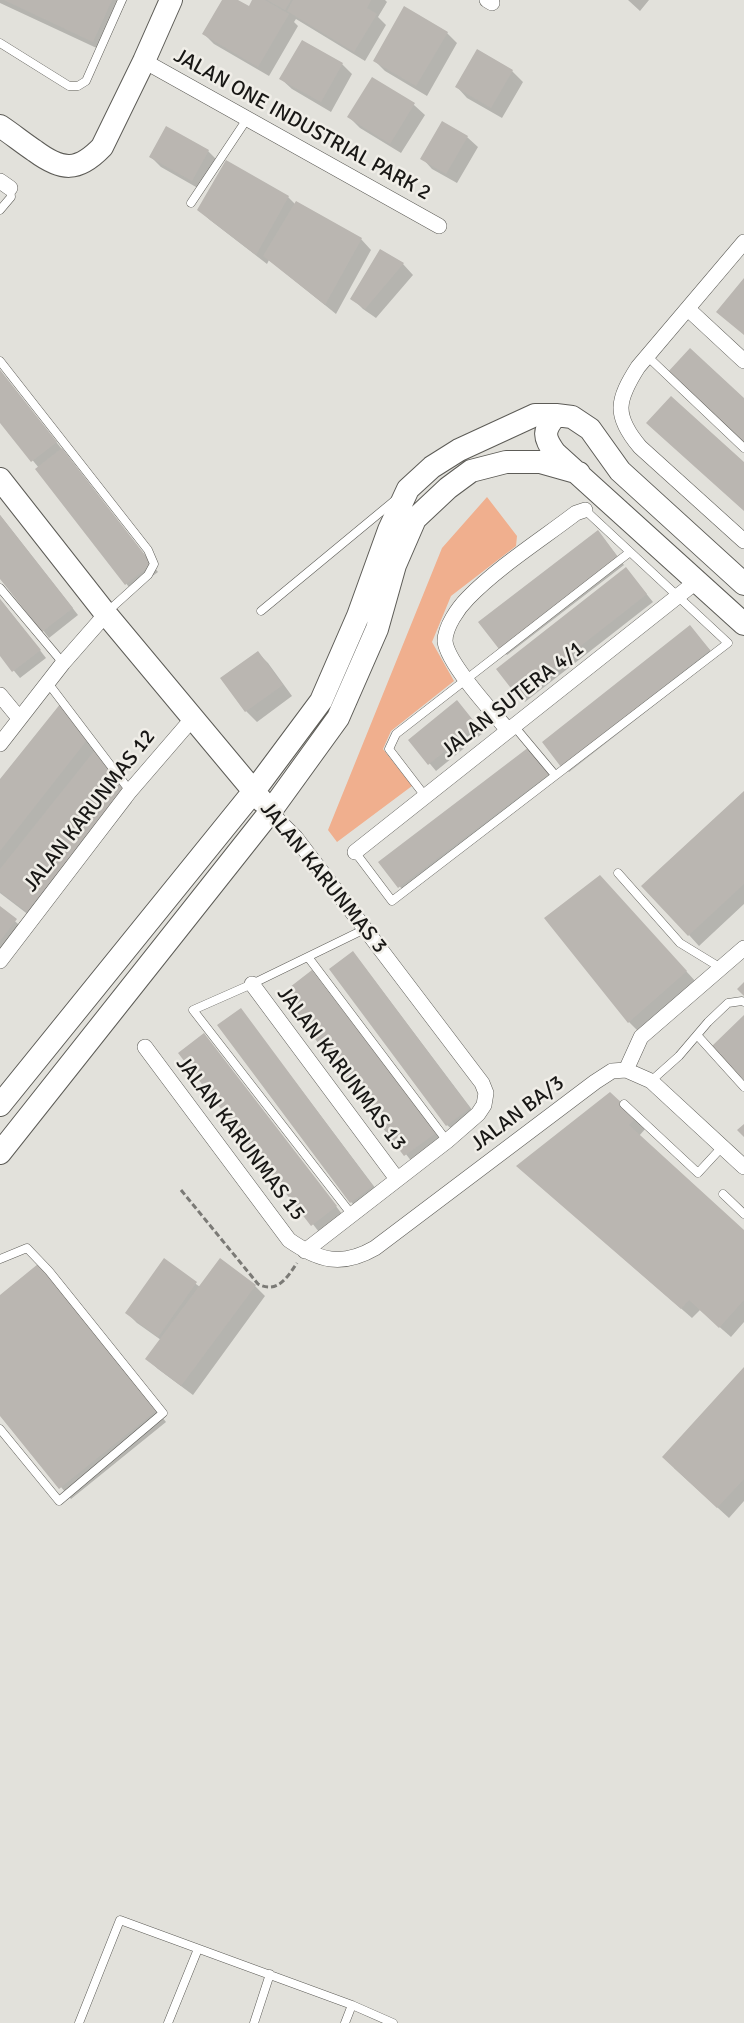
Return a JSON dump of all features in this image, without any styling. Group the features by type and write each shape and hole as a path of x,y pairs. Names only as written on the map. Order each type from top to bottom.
{"street":[{"path":"0,126 49,162 62,166 77,166 92,157 102,147 171,0"},
{"name":"JALAN ONE INDUSTRIAL PARK 2","path":"144,61 439,226"},
{"path":"744,242 647,356 625,387 620,405 629,434 640,447 744,541"},
{"path":"688,309 744,362"},
{"path":"0,1105 254,791 321,701 358,616 389,530 408,489 432,467 459,450 535,415 572,417 590,429 620,471 744,584"},
{"path":"556,415 546,427 546,441 555,453 744,624"},
{"path":"0,1153 270,812 338,718 377,629 394,565 415,519 447,488 471,471 506,462 540,462 579,473"},
{"name":"JALAN KARUNMAS 3","path":"0,479 106,614 270,812 296,838 482,1083 486,1093 484,1105 478,1114 447,1141 305,1251"},
{"path":"408,489 447,488"},
{"path":"511,728 466,679 449,653 445,642 447,630 467,598 576,513 585,510"},
{"name":"JALAN SUTERA 4/1","path":"355,852 697,581"},
{"path":"0,744 63,663 106,614"},
{"path":"0,695 19,718"},
{"name":"JALAN KARUNMAS 12","path":"0,961 130,791 193,718"},
{"path":"744,948 641,1037 626,1070 651,1081 744,1167"},
{"name":"JALAN KARUNMAS 13","path":"252,984 397,1179"},
{"name":"JALAN KARUNMAS 15","path":"145,1047 289,1240 305,1251"},
{"name":"JALAN BA/3","path":"305,1251 331,1259 345,1260 360,1256 595,1082 612,1071 626,1070"}],"lane":[{"path":"0,43 69,86 78,86 86,81 122,0"},
{"path":"191,203 248,119"},
{"path":"0,210 11,197 5,185"},
{"path":"647,356 744,448"},
{"path":"0,361 148,550 154,564 148,574 106,614"},
{"path":"261,611 408,489"},
{"path":"355,852 392,901 728,643 585,510"},
{"path":"425,796 389,749 396,734 630,552"},
{"path":"0,588 63,663"},
{"path":"48,683 130,791"},
{"path":"511,728 555,775"},
{"path":"618,873 680,943 722,968"},
{"path":"352,1215 193,1010 365,929"},
{"path":"308,957 447,1141"},
{"path":"651,1081 679,1056 728,1003 744,1002"},
{"path":"697,1035 744,1087"},
{"path":"624,1104 698,1173 722,1147"},
{"path":"723,1194 744,1214"},
{"path":"0,1259 27,1248 49,1271 163,1413 59,1502 0,1429"},
{"path":"79,2023 120,1920 270,1974 393,2023"},
{"path":"168,2023 198,1949"},
{"path":"254,2023 270,1974"},
{"path":"345,2023 352,2005"}],"path":[{"path":"182,1190 258,1284 266,1288 273,1288 282,1282 305,1251"}],"shaded area":[{"path":"487,497 517,536 516,546 451,596 432,642 454,681 391,731 383,749 412,786 337,842 328,830 442,548"}],"building":[{"path":"4,0 112,0 93,42"},
{"path":"222,0 238,0 249,6 252,0 265,0 289,14 258,67 202,34"},
{"path":"267,0 291,0 285,10"},
{"path":"293,0 371,0 367,8 377,14 354,52 287,11"},
{"path":"404,6 448,32 416,86 373,61"},
{"path":"302,40 343,63 321,102 279,79"},
{"path":"477,49 513,70 491,108 455,87"},
{"path":"372,77 415,103 390,144 347,117"},
{"path":"442,121 468,136 446,174 420,159"},
{"path":"166,126 209,150 192,181 149,157"},
{"path":"226,160 289,196 256,255 197,210"},
{"path":"296,201 362,238 325,305 263,256"},
{"path":"380,249 404,263 365,309 350,299"},
{"path":"744,278 744,335 716,312"},
{"path":"690,348 744,398 744,444 667,373"},
{"path":"0,370 57,442 31,462 0,423"},
{"path":"671,396 744,462 744,511 646,423"},
{"path":"62,448 152,564 125,585 35,469"},
{"path":"0,515 73,608 42,632 0,579"},
{"path":"598,530 618,557 499,649 478,622"},
{"path":"626,567 647,594 517,696 496,669"},
{"path":"0,599 41,650 12,672 0,656"},
{"path":"690,625 710,650 561,767 542,742"},
{"path":"258,651 283,685 245,712 220,678"},
{"path":"457,700 477,725 428,765 408,740"},
{"path":"61,703 87,740 0,851 0,779"},
{"path":"529,747 549,774 398,888 378,862"},
{"path":"95,750 123,790 27,912 0,892 0,869"},
{"path":"744,791 744,884 688,936 641,886"},
{"path":"600,875 687,971 628,1023 544,918"},
{"path":"0,906 17,919 0,941"},
{"path":"353,951 470,1108 446,1126 329,969"},
{"path":"312,970 436,1133 404,1156 281,994"},
{"path":"744,982 744,996 737,989"},
{"path":"241,1008 373,1186 350,1203 217,1025"},
{"path":"744,1015 744,1080 712,1046"},
{"path":"204,1033 337,1206 311,1226 178,1053"},
{"path":"610,1092 637,1117 629,1125 744,1230 744,1300 719,1328 689,1300 681,1309 516,1166"},
{"path":"744,1124 744,1137 737,1130"},
{"path":"164,1258 197,1282 158,1337 125,1313"},
{"path":"220,1258 256,1285 181,1386 145,1359"},
{"path":"38,1264 157,1410 59,1489 0,1416 0,1295"},
{"path":"744,1367 744,1479 717,1508 662,1457"}]}
